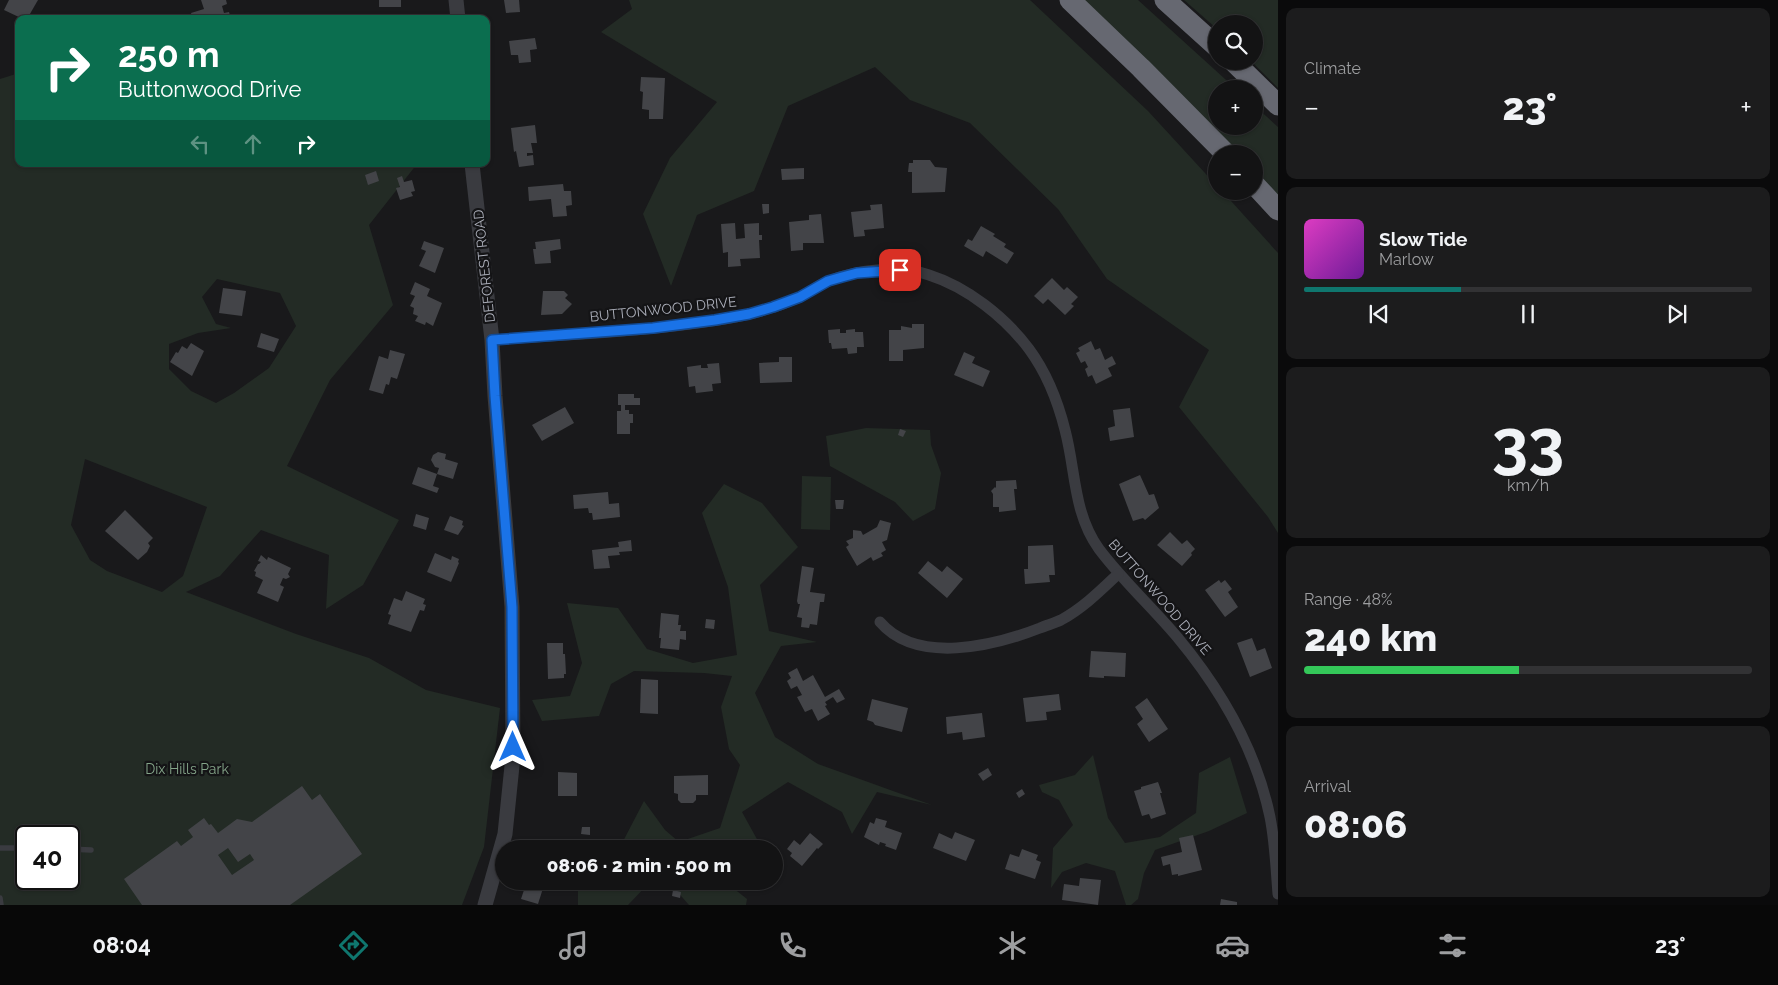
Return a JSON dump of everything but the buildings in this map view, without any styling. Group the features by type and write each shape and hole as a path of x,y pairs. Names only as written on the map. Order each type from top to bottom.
{"highway":[{"path":"1070,0 1217,145"},
{"path":"1165,0 1208,39"},
{"path":"1242,70 1278,105"},
{"path":"1263,194 1278,210"}],"street":[{"path":"456,0 458,15"},
{"name":"DEFOREST ROAD","path":"472,167 492,340 512,607 513,756 505,834 485,905"},
{"name":"BUTTONWOOD DRIVE","path":"492,340 653,328 749,314 800,297 828,281 857,273 905,270 929,275 954,286 982,302 1028,348 1044,374 1058,403 1066,432 1075,492 1083,518 1096,545 1118,574 1177,637 1203,670 1226,704 1243,736 1258,773 1270,818 1278,894"},
{"path":"880,622 888,631 910,642 966,648 996,643 1061,620 1092,599 1118,574"}],"lane":[{"path":"0,848 15,848"},
{"path":"80,850 91,850"},
{"path":"0,898 1,905"}],"green space":[{"path":"629,0 1030,0 1148,111 1208,176 1208,200 1230,200 1278,253 1278,533 1268,517 1179,407 1209,350 1107,279 1058,209 970,123 910,100 875,67 788,106 754,191 697,215 671,286 643,214 670,158 717,102 601,32 632,9"},
{"path":"1076,0 1138,0 1208,64 1208,70 1215,70 1226,80 1208,80 1208,129"},
{"path":"1184,0 1278,0 1278,88 1260,70 1263,70 1263,15 1208,15 1208,21"},
{"name":"Dix Hills Park","path":"15,74 15,167 415,167 369,225 393,305 330,380 287,466 399,520 363,585 326,609 329,555 261,530 220,576 186,592 296,634 369,658 426,690 500,708 484,847 462,905 0,905 0,79","holes":["217,279 280,293 296,326 269,368 234,393 216,403 191,391 169,369 169,344 198,333 231,328 216,324 202,297","85,459 207,507 183,576 162,592 107,571 90,560 71,525"]},
{"path":"1263,113 1278,127 1278,202 1263,185 1263,145 1225,145 1215,135 1263,135"},
{"path":"866,428 930,430 931,445 941,473 935,509 913,521 895,502 830,466 826,436"},
{"path":"802,476 831,477 830,530 801,529"},
{"path":"724,484 762,503 798,547 760,585 769,631 817,642 781,646 755,693 775,737 818,764 932,805 877,792 852,834 842,812 788,782 742,812 757,840 685,840 720,828 740,765 729,749 721,707 732,676 704,673 634,671 611,684 599,716 542,721 532,700 570,696 582,663 567,603 618,608 647,649 693,663 737,655 728,587 702,513"},
{"path":"1093,755 1108,818 1125,843 1160,837 1196,813 1199,773 1230,757 1247,813 1209,831 1155,850 1144,873 1138,899 1131,905 1126,905 1115,871 1086,863 1062,872 1051,888 1053,848 1073,825 1059,800 1042,792 1039,785 1075,775"},
{"path":"644,801 665,830 677,840 624,840"},
{"path":"578,890 642,890 628,905 578,905"},
{"path":"676,890 736,890 747,899 746,905 689,905"}],"route":[{"path":"513,747 512,607 492,340 653,328 715,320 749,314 773,307 800,297 828,281 842,277 881,270 900,270"}]}
